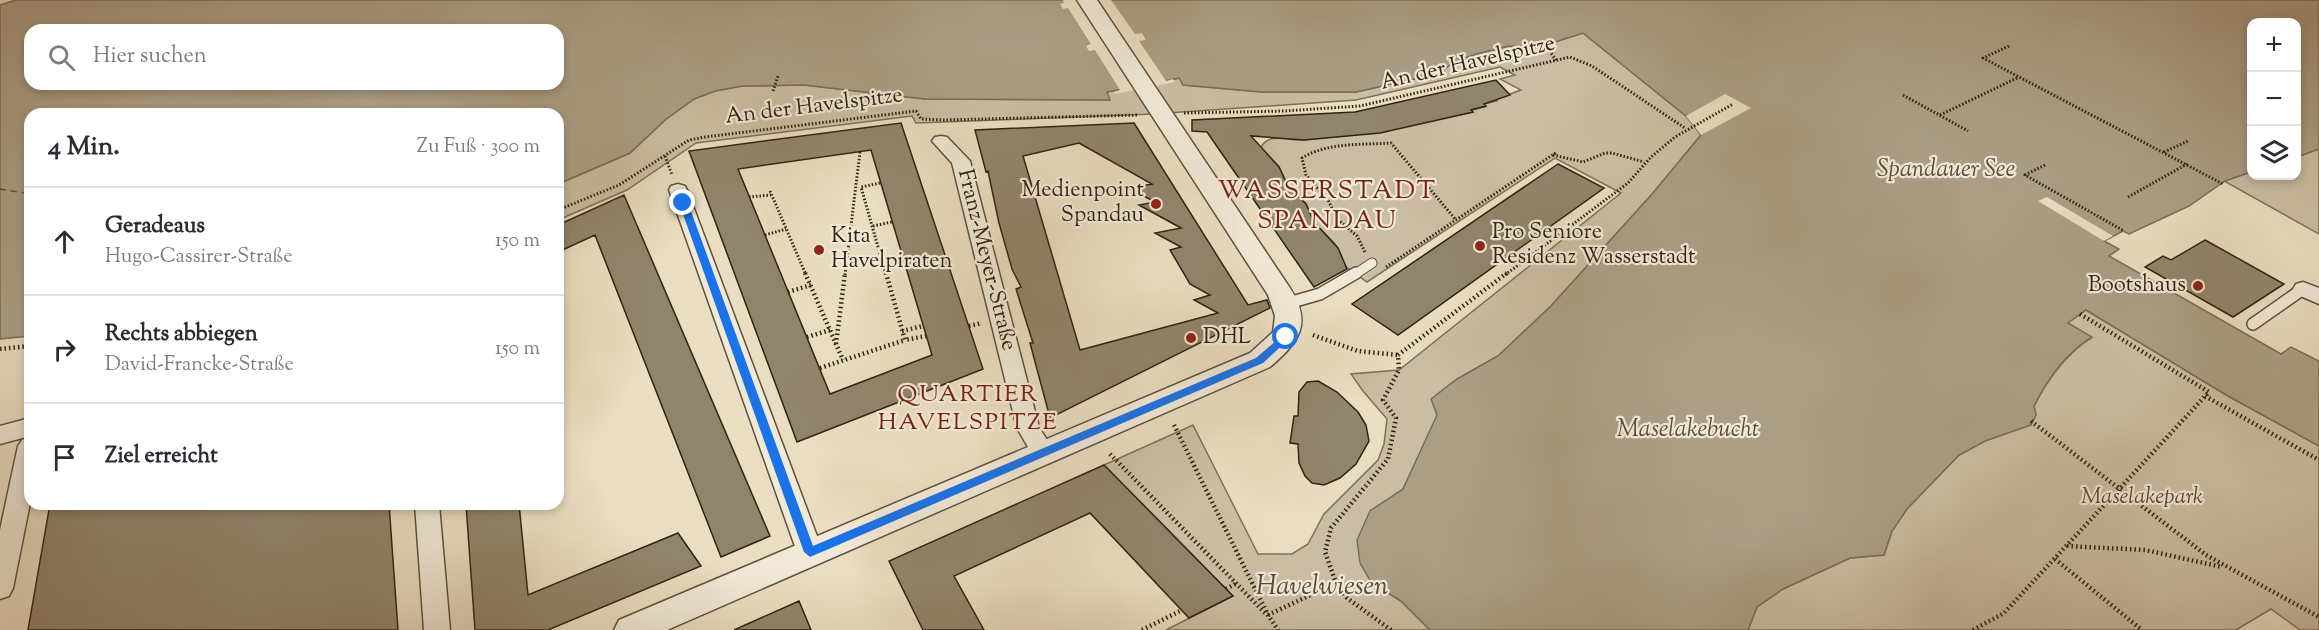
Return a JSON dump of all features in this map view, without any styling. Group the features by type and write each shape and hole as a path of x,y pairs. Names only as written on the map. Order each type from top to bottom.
{"street":[{"path":"632,630 1260,360 1286,337 1290,327 1285,304 1274,285 1087,0"},
{"name":"Franz-Meyer-Straße","path":"941,141 961,161 1029,431 1043,453"},
{"path":"678,190 810,552"},
{"path":"0,435 24,429"},
{"path":"0,588 8,511 24,464"},
{"path":"427,510 437,630"}],"lane":[{"path":"1285,304 1304,302 1326,292 1371,263"},
{"path":"2253,324 2311,293"}],"path":[{"path":"1545,45 1556,60"},
{"path":"2009,46 1983,58 2223,184"},
{"name":"An der Havelspitze","path":"1194,113 1360,106 1570,57 1592,66 1685,128"},
{"path":"773,91 778,76"},
{"path":"1940,115 2020,77"},
{"path":"1903,94 1968,131"},
{"path":"1313,335 1358,351 1398,356 1628,183 1644,162 1685,128 1733,104"},
{"name":"An der Havelspitze","path":"564,208 619,185 689,140 705,137 916,111 921,119 944,120 1129,115"},
{"path":"2163,152 2188,141"},
{"path":"1456,220 1391,143 1320,149 1302,158 1306,175 1328,200 1337,219 1357,236 1371,263 1380,272 1555,154 1582,162 1605,153 1612,153 1644,162"},
{"path":"836,344 860,152"},
{"path":"2128,196 2187,164"},
{"path":"2045,165 2025,175 2124,231"},
{"path":"857,179 873,226 904,340"},
{"path":"861,187 880,183"},
{"path":"750,197 771,193 843,360"},
{"path":"873,226 892,222"},
{"path":"765,235 786,229"},
{"path":"884,268 905,264"},
{"path":"788,292 811,285"},
{"path":"1973,630 2004,613 2209,392 2080,314"},
{"path":"902,331 923,326"},
{"path":"807,337 830,330"},
{"path":"820,368 904,340 926,336"},
{"path":"0,349 24,347"},
{"path":"1391,630 1347,598 1336,583 1324,552 1330,528 1388,459 1396,418 1383,400 1399,370 1398,356"},
{"path":"2205,396 2319,460"},
{"path":"2031,421 2206,555 2319,617"},
{"path":"1174,425 1268,615 1278,630"},
{"path":"1110,454 1268,615"},
{"path":"2066,546 2105,546 2190,557 2229,568"},
{"path":"2054,558 2142,630"},
{"path":"1226,589 1237,583"},
{"path":"1268,615 1336,583"},
{"path":"1142,630 1182,610"}],"green space":[{"name":"Havelwiesen","path":"1583,33 1687,117 1701,135 1653,193 1551,306 1498,356 1457,379 1432,399 1438,415 1403,489 1370,511 1371,582 1401,601 1430,630 1166,630 1233,596 1104,465 1193,425 1258,554 1292,554 1308,544 1324,514 1378,460 1384,444 1387,419 1351,374 1399,370 1621,193 1555,158 1367,282 1346,267 1335,244 1316,225 1306,204 1288,186 1279,167 1261,147 1265,142 1274,138 1303,140 1346,135 1473,112 1471,110 1485,107 1484,104 1521,90 1500,79 1515,75 1500,67 1356,100 1153,114 916,123 912,116 696,143 627,190 564,217 564,181 630,153 665,120 694,99 715,91 742,86 804,85 925,99 1109,100 1106,92 1180,78 1183,85 1262,92 1356,92 1440,73 1452,63 1476,54 1509,46 1539,47"},
{"path":"2319,149 2319,234 2224,181 2247,173 2247,180 2301,180 2301,156"},
{"name":"Maselakepark","path":"2086,310 2228,396 2319,446 2319,630 2300,630 2271,609 2236,630 1748,630 1757,607 1783,589 1850,558 1884,555 1892,531 1907,509 1959,455 1985,441 2031,425 2036,415 2034,406 2051,377 2065,359 2091,338 2067,323"}],"water":[{"name":"Spandauer See","path":"16,0 2319,0 2319,149 2301,156 2301,18 2247,18 2247,173 2225,181 2189,206 2129,234 2123,231 2104,241 2119,249 2109,256 2281,354 2291,347 2319,361 2319,446 2228,396 2086,310 2068,323 2092,337 2065,359 2051,376 2034,406 2036,415 2031,425 1985,441 1959,455 1907,509 1892,531 1884,555 1850,558 1783,589 1757,607 1748,630 1430,630 1401,601 1371,582 1360,563 1357,540 1370,511 1403,489 1437,415 1431,399 1457,379 1498,356 1551,306 1653,193 1701,135 1687,117 1583,33 1539,47 1509,46 1476,54 1452,63 1440,73 1356,92 1262,92 1183,85 1179,78 1107,92 1110,100 925,99 804,85 742,86 715,91 694,99 665,120 630,153 564,181 564,108 24,108 24,337 0,339 0,5"}],"pier":[{"path":"1063,0 1111,0 1135,34 1142,33 1146,40 1139,41 1166,81 1173,79 1175,82 1115,94 1114,92 1120,90 1095,50 1089,51 1086,46 1091,44 1068,8 1063,9 1060,4 1064,3"},
{"path":"1725,94 1751,108 1701,135 1686,116"},
{"path":"2047,197 2113,236 2104,241 2038,201"}],"building":[{"path":"1496,80 1510,95 1471,110 1473,112 1380,133 1304,140 1251,136 1279,167 1288,186 1306,204 1314,222 1338,248 1347,269 1314,287 1207,132 1192,131 1192,120 1355,112"},
{"path":"901,123 983,369 797,442 689,151","holes":["871,150 932,355 830,394 738,169"]},
{"path":"1134,123 1248,305 1267,300 1270,308 1050,418 1030,343 1033,343 1016,289 1021,287 1012,269 988,171 986,172 975,130","holes":["1079,143 1152,184 1129,188 1155,202 1139,205 1181,228 1155,233 1181,247 1170,250 1190,284 1210,295 1194,300 1218,313 1080,350 1023,156"]},
{"name":"Pro Seniore Residenz Wasserstadt","path":"1558,164 1604,188 1398,335 1352,304"},
{"path":"624,195 770,536 721,557 595,235 564,249 564,222"},
{"path":"2205,240 2284,284 2233,317 2145,267 2163,256 2171,260"},
{"path":"1318,381 1337,392 1358,412 1366,425 1369,441 1356,464 1340,478 1324,485 1312,483 1305,476 1299,463 1298,444 1290,443 1294,416 1298,416 1299,392 1307,382"},
{"path":"1104,465 1233,596 1189,618 1090,513 954,576 984,630 923,630 889,561"},
{"path":"49,510 389,510 398,630 28,630"},
{"path":"466,510 520,510 528,595 678,533 701,566 548,630 475,630"},
{"path":"799,601 811,630 734,630"}],"ferry route":[{"path":"0,189 24,193"}],"place":[{"name":"Medienpoint Spandau","path":"1156,204"},
{"name":"Pro Seniore Residenz Wasserstadt","path":"1480,246"},
{"name":"Kita Havelpiraten","path":"819,250"},
{"name":"Bootshaus","path":"2198,286"},
{"name":"DHL","path":"1191,338"}],"district":[{"name":"WASSERSTADT SPANDAU","path":"1327,206"},
{"name":"QUARTIER HAVELSPITZE","path":"968,409"}],"route":[{"path":"683,203 810,552 1260,360 1286,337"}],"water label":[{"name":"Maselakebucht","path":"1688,430"}]}
